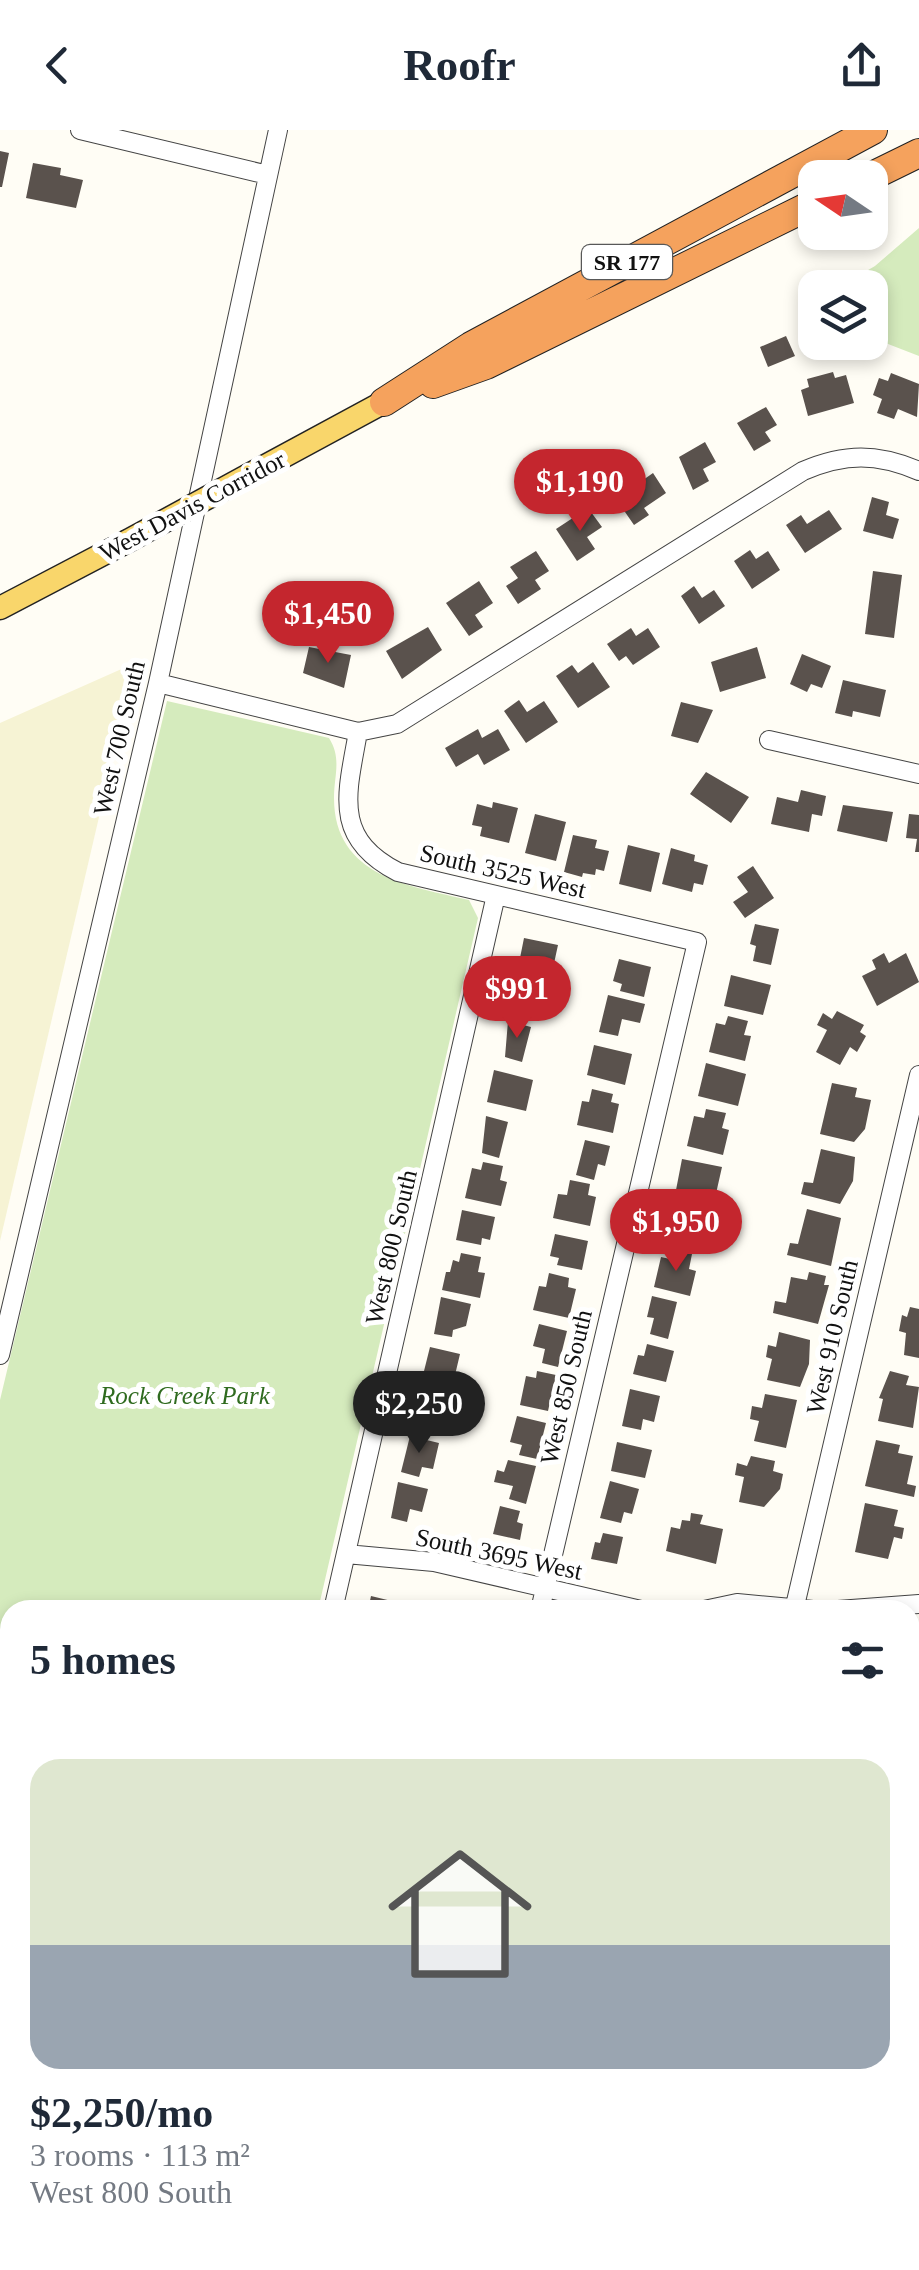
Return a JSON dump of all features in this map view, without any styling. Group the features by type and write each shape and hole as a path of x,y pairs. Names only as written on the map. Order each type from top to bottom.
{"highway":[{"name":"West Davis Corridor","path":"384,402 506,327 873,130"},
{"path":"888,168 919,153"},
{"name":"West Davis Corridor","path":"384,402 486,365 798,211"}],"main road":[{"name":"West Davis Corridor","path":"0,608 384,402"}],"street":[{"path":"80,130 268,175"},
{"name":"West 700 South","path":"0,1355 158,683 278,130"},
{"path":"158,683 358,732 397,724 803,471 851,455 892,460 919,471"},
{"name":"South 3525 West","path":"358,732 347,792 349,821 358,842 376,860 398,872 697,942"},
{"path":"769,740 919,774"},
{"name":"West 800 South","path":"335,1600 496,895"},
{"name":"West 850 South","path":"542,1600 697,942"},
{"name":"West 910 South","path":"802,1600 919,1075"},
{"name":"South 3695 West","path":"346,1554 434,1562 595,1600"}],"shaded area":[{"path":"135,663 0,1241 0,723"}],"green space":[{"path":"919,228 919,356 888,344 888,270 868,270"},
{"name":"Rock Creek Park","path":"167,701 329,738 336,760 337,824 347,845 379,873 469,900 478,918 320,1600 0,1600 0,1400"}],"building":[{"path":"0,151 9,153 2,187 0,187"},
{"path":"33,163 61,168 60,175 83,180 76,208 26,198"},
{"path":"786,336 795,356 768,367 760,347"},
{"path":"833,372 835,378 846,375 854,403 808,416 801,390 809,387 807,379"},
{"path":"891,373 919,384 917,417 898,409 894,419 877,413 882,399 873,395 879,378 888,381"},
{"path":"766,407 777,425 765,432 771,441 754,451 737,423"},
{"path":"705,442 716,462 703,469 709,481 693,490 679,457"},
{"path":"653,473 666,493 644,508 649,515 634,525 616,499"},
{"path":"872,497 889,502 886,515 899,519 893,539 863,531"},
{"path":"588,508 602,527 587,537 595,549 577,561 556,529"},
{"path":"829,510 842,529 805,553 786,525 801,515 807,524"},
{"path":"750,550 756,559 768,551 780,570 752,589 734,561"},
{"path":"536,551 549,571 535,580 541,589 518,604 506,586 518,578 510,567"},
{"path":"873,571 902,575 894,638 865,634"},
{"path":"479,581 493,603 475,615 483,627 469,636 446,603"},
{"path":"694,586 702,598 714,590 725,606 699,624 681,596"},
{"path":"428,627 442,650 402,679 386,651"},
{"path":"631,628 636,636 648,628 660,647 633,665 626,656 619,661 607,644"},
{"path":"309,647 351,655 344,688 303,673"},
{"path":"757,647 766,678 720,692 711,662"},
{"path":"802,654 831,666 822,688 811,684 807,692 790,684"},
{"path":"593,662 610,687 578,708 556,676 572,665 578,673"},
{"path":"843,680 886,690 880,717 853,711 852,717 835,713"},
{"path":"519,700 527,712 544,701 558,722 526,743 504,711"},
{"path":"681,702 713,710 698,743 671,736"},
{"path":"478,729 482,738 498,729 510,750 484,765 478,754 456,767 445,748"},
{"path":"706,772 749,797 731,823 690,794"},
{"path":"801,790 826,796 822,816 812,814 809,832 771,824 777,797 798,802"},
{"path":"493,802 518,808 509,843 480,836 482,827 472,825 477,804 492,808"},
{"path":"843,805 893,812 887,842 837,831"},
{"path":"535,814 566,822 556,861 525,853"},
{"path":"909,814 919,815 919,852 915,852 917,839 906,838"},
{"path":"573,835 597,840 595,848 609,851 604,871 596,869 595,875 583,873 582,877 564,872"},
{"path":"628,845 660,853 651,892 619,884"},
{"path":"671,848 695,855 694,861 708,865 703,885 694,883 692,892 662,884"},
{"path":"753,866 774,898 745,918 733,902 748,892 737,877"},
{"path":"755,924 779,929 771,965 753,961 756,946 750,944"},
{"path":"524,938 558,945 553,968 544,966 543,974 518,968"},
{"path":"884,953 889,963 906,953 919,982 877,1006 862,976 876,969 872,960"},
{"path":"619,959 651,967 644,997 620,991 622,984 613,981"},
{"path":"527,974 547,978 544,993 551,994 546,1020 509,1013 516,982 525,984"},
{"path":"731,975 771,985 763,1015 724,1006"},
{"path":"608,995 645,1004 640,1023 622,1019 618,1036 599,1032"},
{"path":"837,1011 864,1025 860,1032 866,1036 857,1052 850,1047 840,1065 816,1052 827,1030 817,1025 823,1013 832,1019"},
{"path":"728,1016 748,1021 744,1035 751,1036 745,1061 709,1052 716,1023 725,1025"},
{"path":"508,1021 531,1027 522,1062 505,1057"},
{"path":"594,1045 632,1054 625,1085 587,1075"},
{"path":"706,1063 746,1074 738,1106 698,1096"},
{"path":"494,1070 533,1080 526,1111 487,1102"},
{"path":"832,1083 857,1088 855,1097 871,1100 865,1129 854,1142 820,1134"},
{"path":"592,1089 613,1094 611,1102 619,1104 613,1133 577,1125 582,1101 589,1102"},
{"path":"706,1109 726,1113 722,1128 729,1130 723,1155 687,1146 694,1116 704,1118"},
{"path":"486,1116 508,1122 499,1158 482,1153"},
{"path":"585,1140 610,1146 605,1166 598,1164 594,1180 576,1175"},
{"path":"821,1149 855,1157 853,1181 840,1204 801,1194 804,1182 813,1183"},
{"path":"682,1159 722,1167 715,1198 676,1190"},
{"path":"483,1162 503,1166 500,1180 507,1182 501,1206 465,1198 472,1168 481,1170"},
{"path":"570,1180 590,1184 588,1195 596,1197 590,1226 553,1218 558,1194 567,1195"},
{"path":"807,1209 841,1218 831,1266 787,1255 790,1243 798,1244"},
{"path":"462,1210 495,1217 490,1240 482,1238 481,1245 456,1240"},
{"path":"674,1210 706,1219 701,1241 691,1238 689,1247 666,1241"},
{"path":"555,1234 588,1241 582,1270 557,1265 559,1258 550,1256"},
{"path":"672,1249 692,1254 689,1269 696,1271 690,1296 654,1287 661,1257 670,1259"},
{"path":"461,1253 481,1257 478,1272 485,1273 480,1298 442,1290 446,1272 450,1272 453,1260 459,1262"},
{"path":"809,1272 826,1276 824,1285 829,1285 818,1324 773,1313 775,1301 786,1303 791,1277 807,1280"},
{"path":"549,1273 569,1278 568,1287 576,1289 569,1318 533,1310 539,1286 546,1287"},
{"path":"652,1296 677,1302 668,1339 650,1334 654,1318 647,1317"},
{"path":"441,1297 471,1304 466,1326 453,1330 452,1337 434,1334"},
{"path":"910,1307 919,1309 919,1358 904,1355 906,1333 899,1331 902,1315 907,1317"},
{"path":"539,1324 567,1331 558,1367 542,1363 545,1349 533,1346"},
{"path":"779,1332 810,1340 809,1364 800,1387 767,1380 772,1359 766,1357 768,1345 776,1347"},
{"path":"647,1344 674,1351 666,1382 633,1374 638,1355 644,1356"},
{"path":"430,1347 460,1354 455,1375 442,1380 441,1387 421,1383"},
{"path":"537,1371 556,1375 548,1411 520,1405 526,1376 536,1378"},
{"path":"890,1371 909,1376 906,1385 919,1387 913,1428 878,1421 883,1399 879,1398"},
{"path":"630,1389 660,1396 654,1422 643,1419 641,1430 622,1426"},
{"path":"419,1394 448,1401 442,1427 431,1424 428,1434 411,1430"},
{"path":"765,1394 797,1400 786,1448 754,1441 759,1421 750,1419 752,1406 762,1408"},
{"path":"517,1416 546,1423 537,1459 519,1455 522,1445 510,1442"},
{"path":"410,1436 439,1443 433,1469 422,1467 419,1477 401,1472"},
{"path":"876,1440 900,1445 898,1453 913,1456 907,1484 916,1486 914,1497 865,1486"},
{"path":"617,1442 652,1450 645,1478 611,1471"},
{"path":"751,1456 775,1461 773,1471 783,1474 780,1489 764,1507 739,1502 744,1477 735,1475 737,1463 747,1466"},
{"path":"508,1460 536,1466 526,1504 509,1499 513,1486 494,1482 497,1470 504,1472"},
{"path":"610,1481 639,1489 632,1514 624,1512 621,1523 600,1518"},
{"path":"398,1482 428,1489 422,1512 410,1509 407,1522 391,1518"},
{"path":"865,1503 898,1510 894,1526 904,1528 902,1539 894,1537 888,1559 855,1552"},
{"path":"500,1506 520,1511 520,1540 493,1534"},
{"path":"691,1513 703,1515 700,1524 723,1529 716,1564 666,1551 671,1527 680,1529 682,1520 690,1521"},
{"path":"603,1533 623,1537 617,1564 591,1559 595,1542 600,1543"}]}
